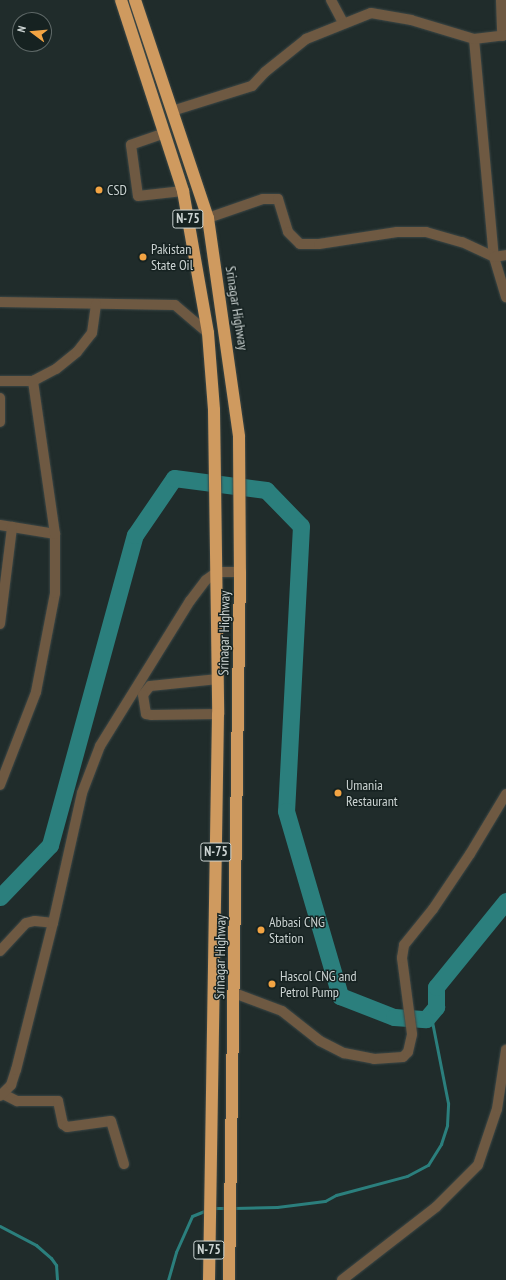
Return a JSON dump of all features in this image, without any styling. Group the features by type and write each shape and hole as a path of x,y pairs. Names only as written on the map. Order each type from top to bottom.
{"highway":[{"name":"Srinagar Highway","path":"121,0 165,133 182,191 208,333 215,447 218,679 209,1280"},
{"name":"Srinagar Highway","path":"135,0 208,218 228,347 239,437 241,522 230,1280"}],"street":[{"path":"331,0 343,23"},
{"path":"172,111 252,86 264,72 306,39 371,13 411,20 474,39 504,35 500,0"},
{"path":"474,39 494,257 506,297"},
{"path":"165,133 131,145 138,196 182,191"},
{"path":"208,218 263,199 278,199 288,232 300,244 319,244 397,232 426,232 462,242 494,257 506,255"},
{"path":"0,302 175,305 208,333"},
{"path":"0,381 33,381 56,369 76,352 92,333 96,304"},
{"path":"0,785 36,692 54,593 55,534 33,381"},
{"path":"0,398 0,422"},
{"path":"0,525 55,534"},
{"path":"0,624 12,527"},
{"path":"124,1164 111,1121 67,1127 63,1124 58,1102 17,1101 2,1095 11,1085 16,1070 53,923 82,794 100,746 190,601 206,580 217,572 240,572"},
{"path":"218,679 150,686 143,695 146,714 218,714"},
{"path":"234,993 282,1012 320,1041 358,1058 390,1060 403,1058 408,1052 412,1034 402,958 404,945 433,909 470,854 506,794"},
{"path":"0,951 26,923 35,921 53,923"},
{"path":"342,1280 436,1208 478,1165 497,1109 506,1050"}],"waterway":[{"path":"0,897 50,845 135,535 174,478 266,490 301,526 286,811 340,996 394,1017 426,1019 436,1007 436,987 506,901"},
{"path":"234,1208 277,1207 325,1201 336,1195 407,1176 428,1165 441,1144 447,1125 448,1103 431,1016"},
{"path":"214,1208 228,1208"},
{"path":"168,1280 176,1252 192,1216 207,1210"},
{"path":"0,1226 36,1245 51,1258 56,1265 57,1280"}],"place":[{"name":"CSD","path":"99,190"},
{"name":"Pakistan State Oil","path":"143,257"},
{"name":"Umania Restaurant","path":"338,793"},
{"name":"Abbasi CNG Station","path":"261,930"},
{"name":"Hascol CNG and Petrol Pump","path":"272,984"}]}
